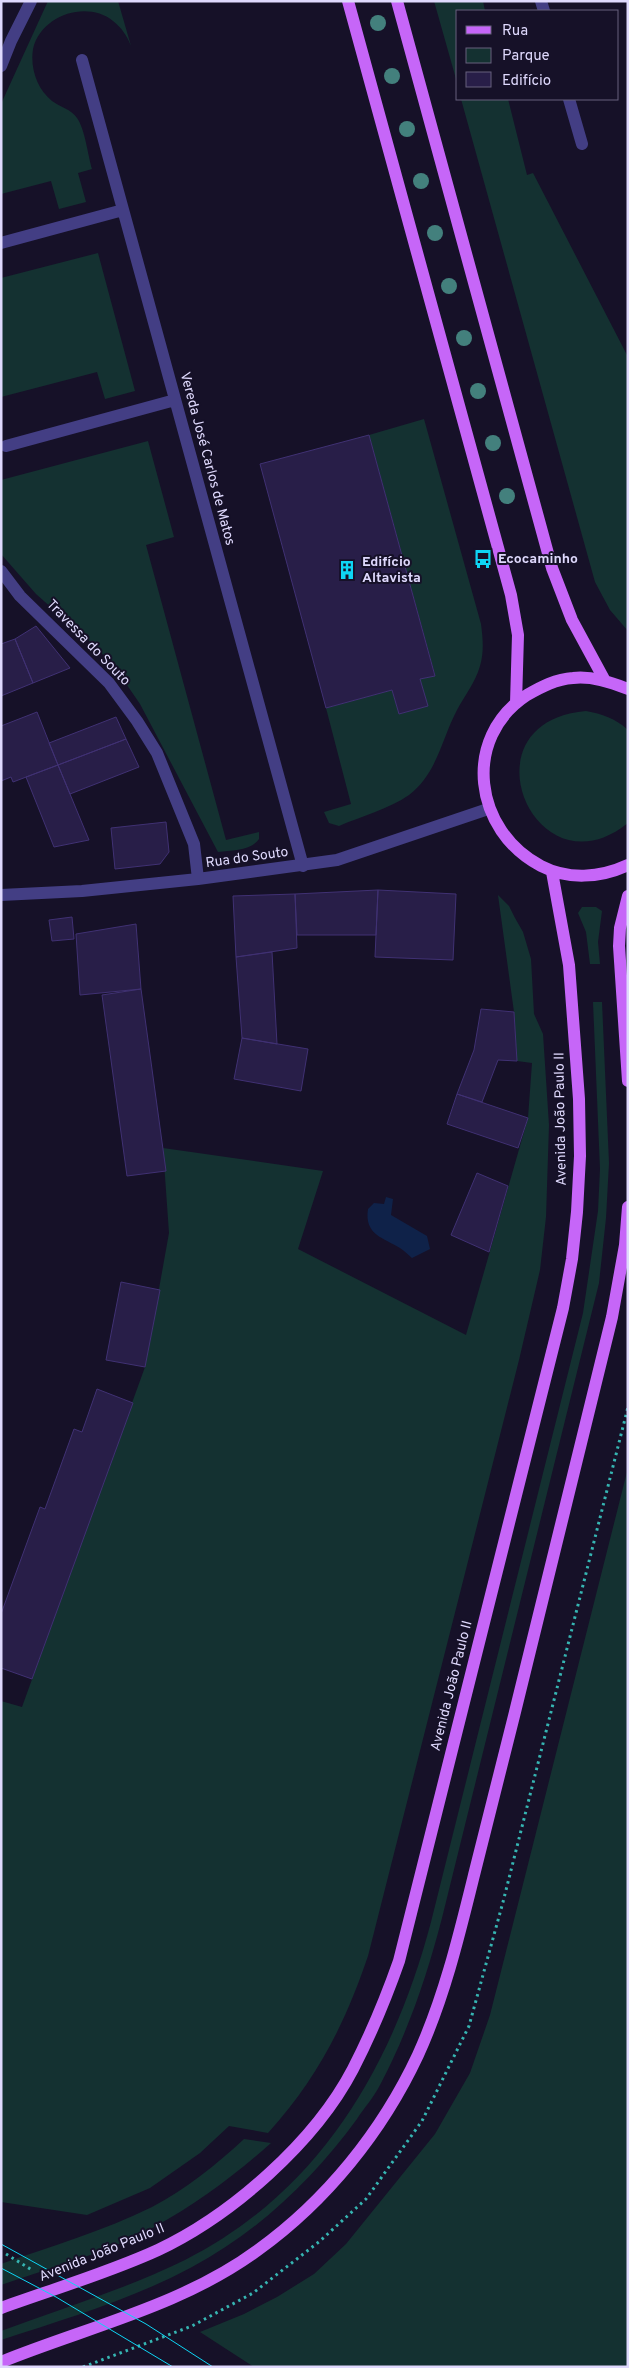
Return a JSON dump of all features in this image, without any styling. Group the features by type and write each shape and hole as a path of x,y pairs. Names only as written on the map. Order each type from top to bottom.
{"main road":[{"path":"348,1 511,595 518,635 516,703"},
{"path":"397,1 552,568 572,620 604,679"},
{"path":"628,689 604,679 572,678 542,686 516,703 497,725 486,752 483,780 488,808 503,836 524,857 552,872 581,876 610,873 628,865"},
{"name":"Avenida João Paulo II","path":"1,2308 158,2250 215,2217 270,2174 321,2117 352,2070 385,2001 399,1961 487,1613 563,1308 572,1259 580,1156 579,1099 569,965 552,872"},
{"path":"628,896 620,928 619,946 628,1081"},
{"path":"1,2362 115,2321 193,2289 257,2251 285,2229 336,2178 377,2128 401,2088 432,2021 462,1926 612,1317 625,1245 628,1207"}],"street":[{"path":"1,66 31,1"},
{"name":"Vereda José Carlos de Matos","path":"82,60 303,866"},
{"path":"569,100 582,144"},
{"path":"1,243 123,210"},
{"path":"6,446 175,400"},
{"name":"Travessa do Souto","path":"1,571 20,596 109,682 137,721 157,753 194,844 198,880"},
{"name":"Rua do Souto","path":"1,895 20,896 198,880 337,860 369,851 488,808"}],"path":[{"path":"6,2254 36,2272"}],"green space":[{"path":"48,1 118,1 131,46 124,32 113,21 91,12 66,14 45,27 38,37 32,56 36,78 42,90 52,101 72,112 77,118 84,136 92,169 78,173 86,202 59,209 51,181 1,194 1,104"},
{"path":"434,1 483,1 485,10 456,10 456,79"},
{"path":"461,100 508,100 527,175 533,173 628,357 628,631 610,610 595,582"},
{"path":"98,253 135,391 105,399 97,372 1,397 1,278"},
{"path":"424,419 481,624 483,645 481,661 478,672 457,710 433,766 426,777 409,795 375,812 339,826 329,823 324,812 351,804 326,708 392,690 399,714 427,706 420,679 435,675 369,435"},
{"path":"148,441 174,537 146,545 226,840 259,832 259,839 256,843 246,848 218,852 140,704 116,669 96,647 36,594 1,554 1,480"},
{"path":"586,711 608,717 628,730 628,823 594,840 564,839 541,823 525,799 519,771 526,744 548,722"},
{"path":"498,895 509,906 523,932 531,959 534,1014 543,1034 549,1125 546,1217 540,1270 519,1360 368,1956 350,2005 328,2050 315,2071 301,2092 268,2133 229,2126 200,2153 150,2188 87,2215 1,2202 1,1701 22,1707 145,1367 169,1233 163,1148 323,1171 298,1249 466,1335 528,1118 532,1063 517,1061 514,1012"},
{"path":"582,907 596,907 602,911 598,942 600,964 590,964 586,932 578,913"},
{"path":"593,1002 602,1002 609,1163 606,1218 599,1283 442,1918 423,1982 399,2045 378,2089 340,2141 303,2183 262,2221 216,2253 146,2289 98,2308 1,2340 1,2331 117,2289 163,2270 185,2260 233,2232 275,2198 313,2160 345,2119 372,2074 396,2025 415,1975 431,1922 583,1313 598,1211 600,1169"},
{"path":"628,1468 628,2367 254,2367 200,2332 244,2314 277,2297 314,2274 346,2244 435,2134 470,2073 490,2015"},
{"path":"244,2139 271,2143 244,2166 185,2209 136,2236 117,2244 1,2285 1,2264 96,2231 152,2207 200,2176"}],"water":[{"path":"386,1197 393,1199 391,1215 427,1236 430,1249 412,1258 402,1249 372,1230 369,1225 368,1209 374,1203 384,1204"}],"building":[{"name":"Edifício Altavista","path":"369,435 435,676 420,679 428,706 399,714 392,690 326,708 260,464"},
{"path":"36,626 70,668 33,683 15,639"},
{"path":"15,639 33,683 1,696 1,644"},
{"path":"37,712 58,765 13,782 11,777 1,781 1,726"},
{"path":"116,717 126,739 58,765 49,743"},
{"path":"126,739 139,767 70,794 58,765"},
{"path":"58,765 89,840 54,847 26,777"},
{"path":"166,822 169,852 160,864 115,869 111,828"},
{"path":"378,890 376,935 297,935 295,894"},
{"path":"378,890 456,894 453,960 375,957"},
{"path":"295,894 297,948 236,957 233,896"},
{"path":"72,917 74,939 52,941 49,920"},
{"path":"136,924 141,989 80,995 76,934"},
{"path":"272,952 277,1044 242,1038 236,957"},
{"path":"141,989 166,1171 127,1176 102,995"},
{"path":"481,1009 514,1012 517,1061 498,1060 482,1102 457,1094 474,1050"},
{"path":"242,1038 308,1049 301,1091 234,1079"},
{"path":"457,1094 528,1118 518,1148 447,1124"},
{"path":"477,1173 508,1186 489,1252 451,1235"},
{"path":"121,1282 160,1290 145,1367 106,1360"},
{"path":"97,1389 133,1403 32,1679 1,1668 1,1614 40,1507 45,1509 74,1429 82,1432"}],"tram line":[{"path":"1,2244 146,2324 213,2367"},
{"path":"1,2268 56,2297 173,2367"}],"place":[{"name":"Ecocaminho","path":"483,559"},
{"name":"Edifício Altavista","path":"347,570"}]}
